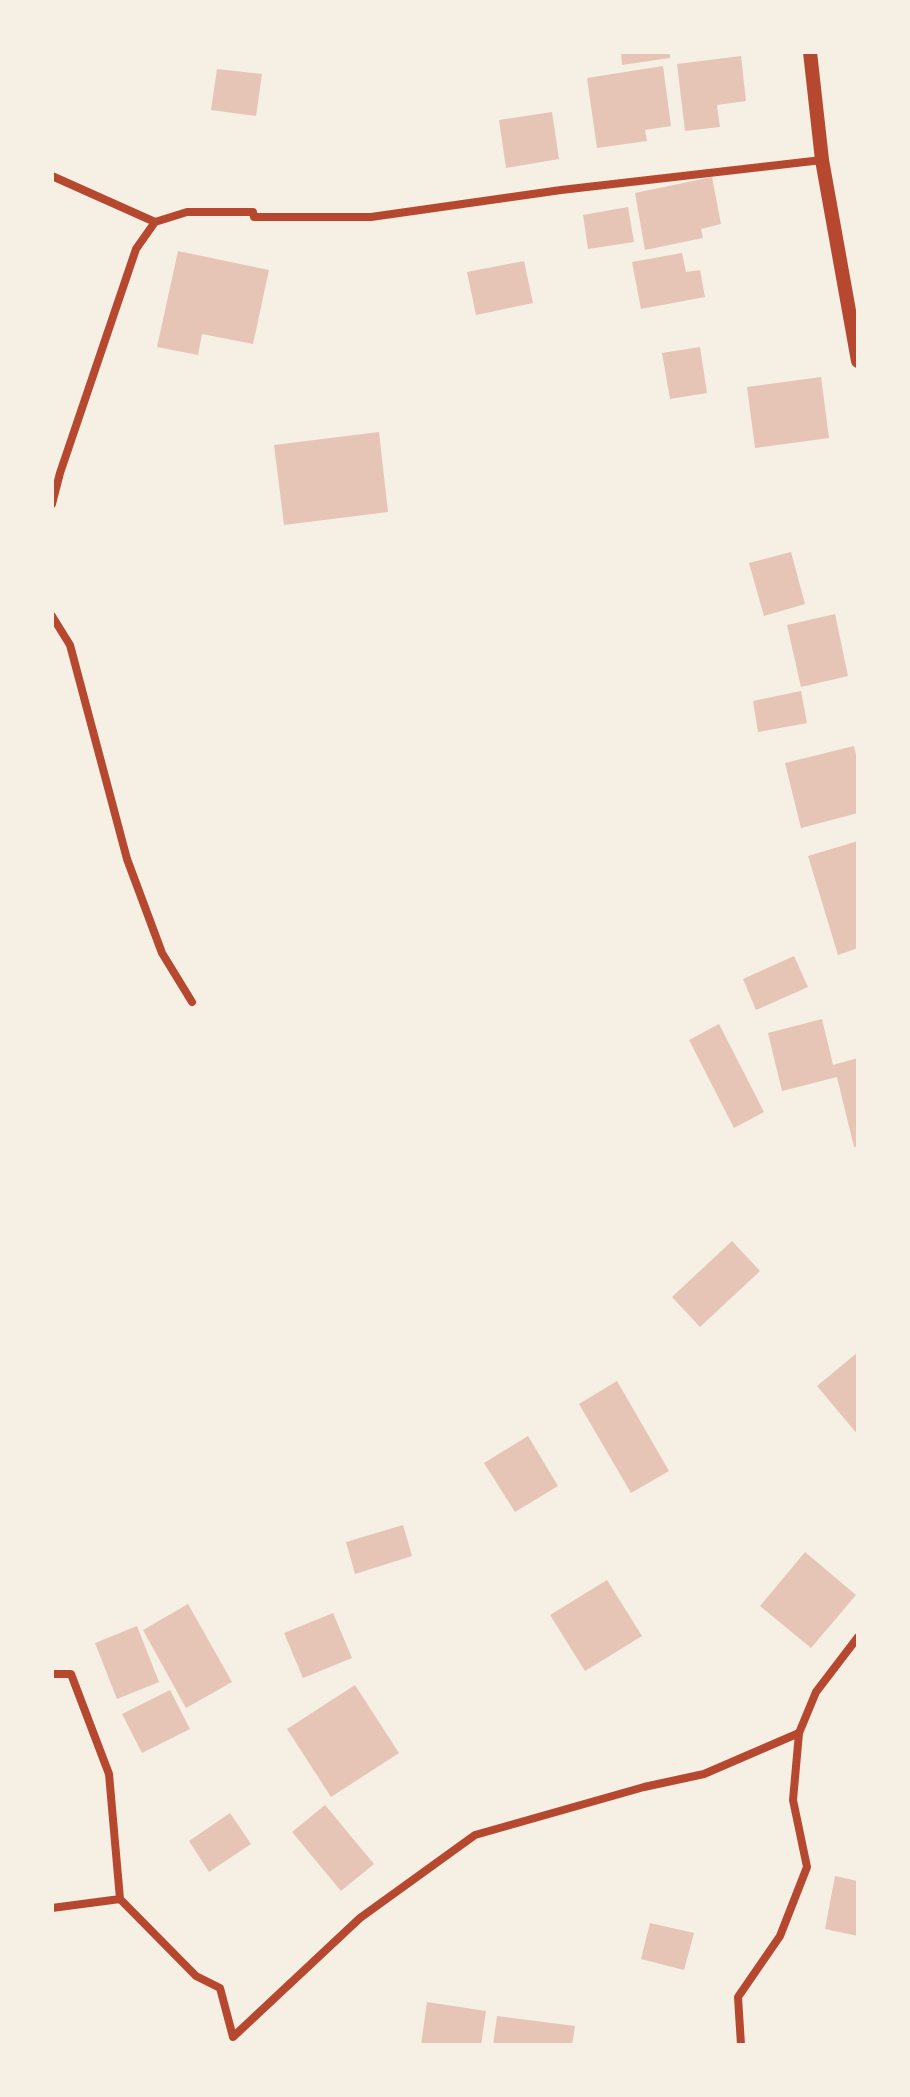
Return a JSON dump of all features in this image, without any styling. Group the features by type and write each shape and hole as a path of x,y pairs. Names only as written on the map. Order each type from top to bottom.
{"street":[{"path":"810,52 822,160 858,361"},
{"path":"52,504 136,249 155,222 187,212 253,212 254,217 371,217 561,190 822,160"},
{"path":"52,176 155,222"},
{"path":"52,616 70,645 127,859 162,953 192,1002"},
{"path":"741,2045 738,1997 780,1936 807,1867 793,1800 799,1733 816,1692 858,1637"},
{"path":"52,1674 71,1674 109,1774 120,1899 196,1976 220,1988 233,2037"},
{"path":"226,2045 360,1918 475,1835 644,1787 704,1774 799,1733"},
{"path":"52,1908 120,1899"}],"building":[{"path":"621,52 670,52 670,58 622,65"},
{"path":"741,56 746,101 717,105 720,127 685,131 677,64"},
{"path":"663,66 671,126 645,130 647,141 597,148 587,78"},
{"path":"217,69 262,74 256,116 211,110"},
{"path":"552,112 559,159 506,168 499,120"},
{"path":"712,177 721,224 701,229 703,238 645,250 635,193"},
{"path":"628,207 634,242 588,249 583,215"},
{"path":"178,251 269,270 253,344 202,334 198,355 157,347"},
{"path":"682,253 686,272 700,270 705,297 641,309 632,262"},
{"path":"524,261 533,303 476,315 467,272"},
{"path":"700,347 707,393 670,399 662,353"},
{"path":"821,377 829,438 755,448 747,387"},
{"path":"379,432 388,512 284,525 274,445"},
{"path":"791,552 805,604 764,616 749,563"},
{"path":"835,614 848,676 801,687 787,625"},
{"path":"801,691 807,723 758,732 753,701"},
{"path":"854,746 858,763 858,813 801,828 785,763"},
{"path":"858,841 858,948 838,955 808,856"},
{"path":"794,956 808,987 756,1010 743,979"},
{"path":"822,1019 833,1065 858,1058 858,1146 854,1147 837,1077 782,1091 768,1033"},
{"path":"719,1024 764,1112 734,1128 689,1040"},
{"path":"732,1241 760,1271 700,1327 672,1297"},
{"path":"858,1352 858,1435 817,1386"},
{"path":"617,1381 669,1471 631,1493 579,1404"},
{"path":"528,1436 558,1486 515,1512 484,1463"},
{"path":"403,1525 412,1556 355,1574 346,1542"},
{"path":"805,1552 856,1595 811,1648 760,1606"},
{"path":"607,1580 642,1636 585,1671 550,1615"},
{"path":"188,1604 232,1682 186,1708 143,1630"},
{"path":"333,1613 352,1658 303,1678 284,1633"},
{"path":"137,1626 159,1682 117,1699 95,1643"},
{"path":"355,1685 399,1753 331,1797 287,1729"},
{"path":"170,1690 190,1729 142,1753 122,1714"},
{"path":"325,1805 374,1864 341,1891 292,1832"},
{"path":"230,1813 251,1844 209,1872 189,1841"},
{"path":"835,1876 858,1881 858,1936 825,1929"},
{"path":"650,1923 694,1933 684,1970 641,1959"},
{"path":"427,2002 486,2011 481,2045 421,2045"},
{"path":"497,2016 575,2026 572,2045 493,2045"}]}
